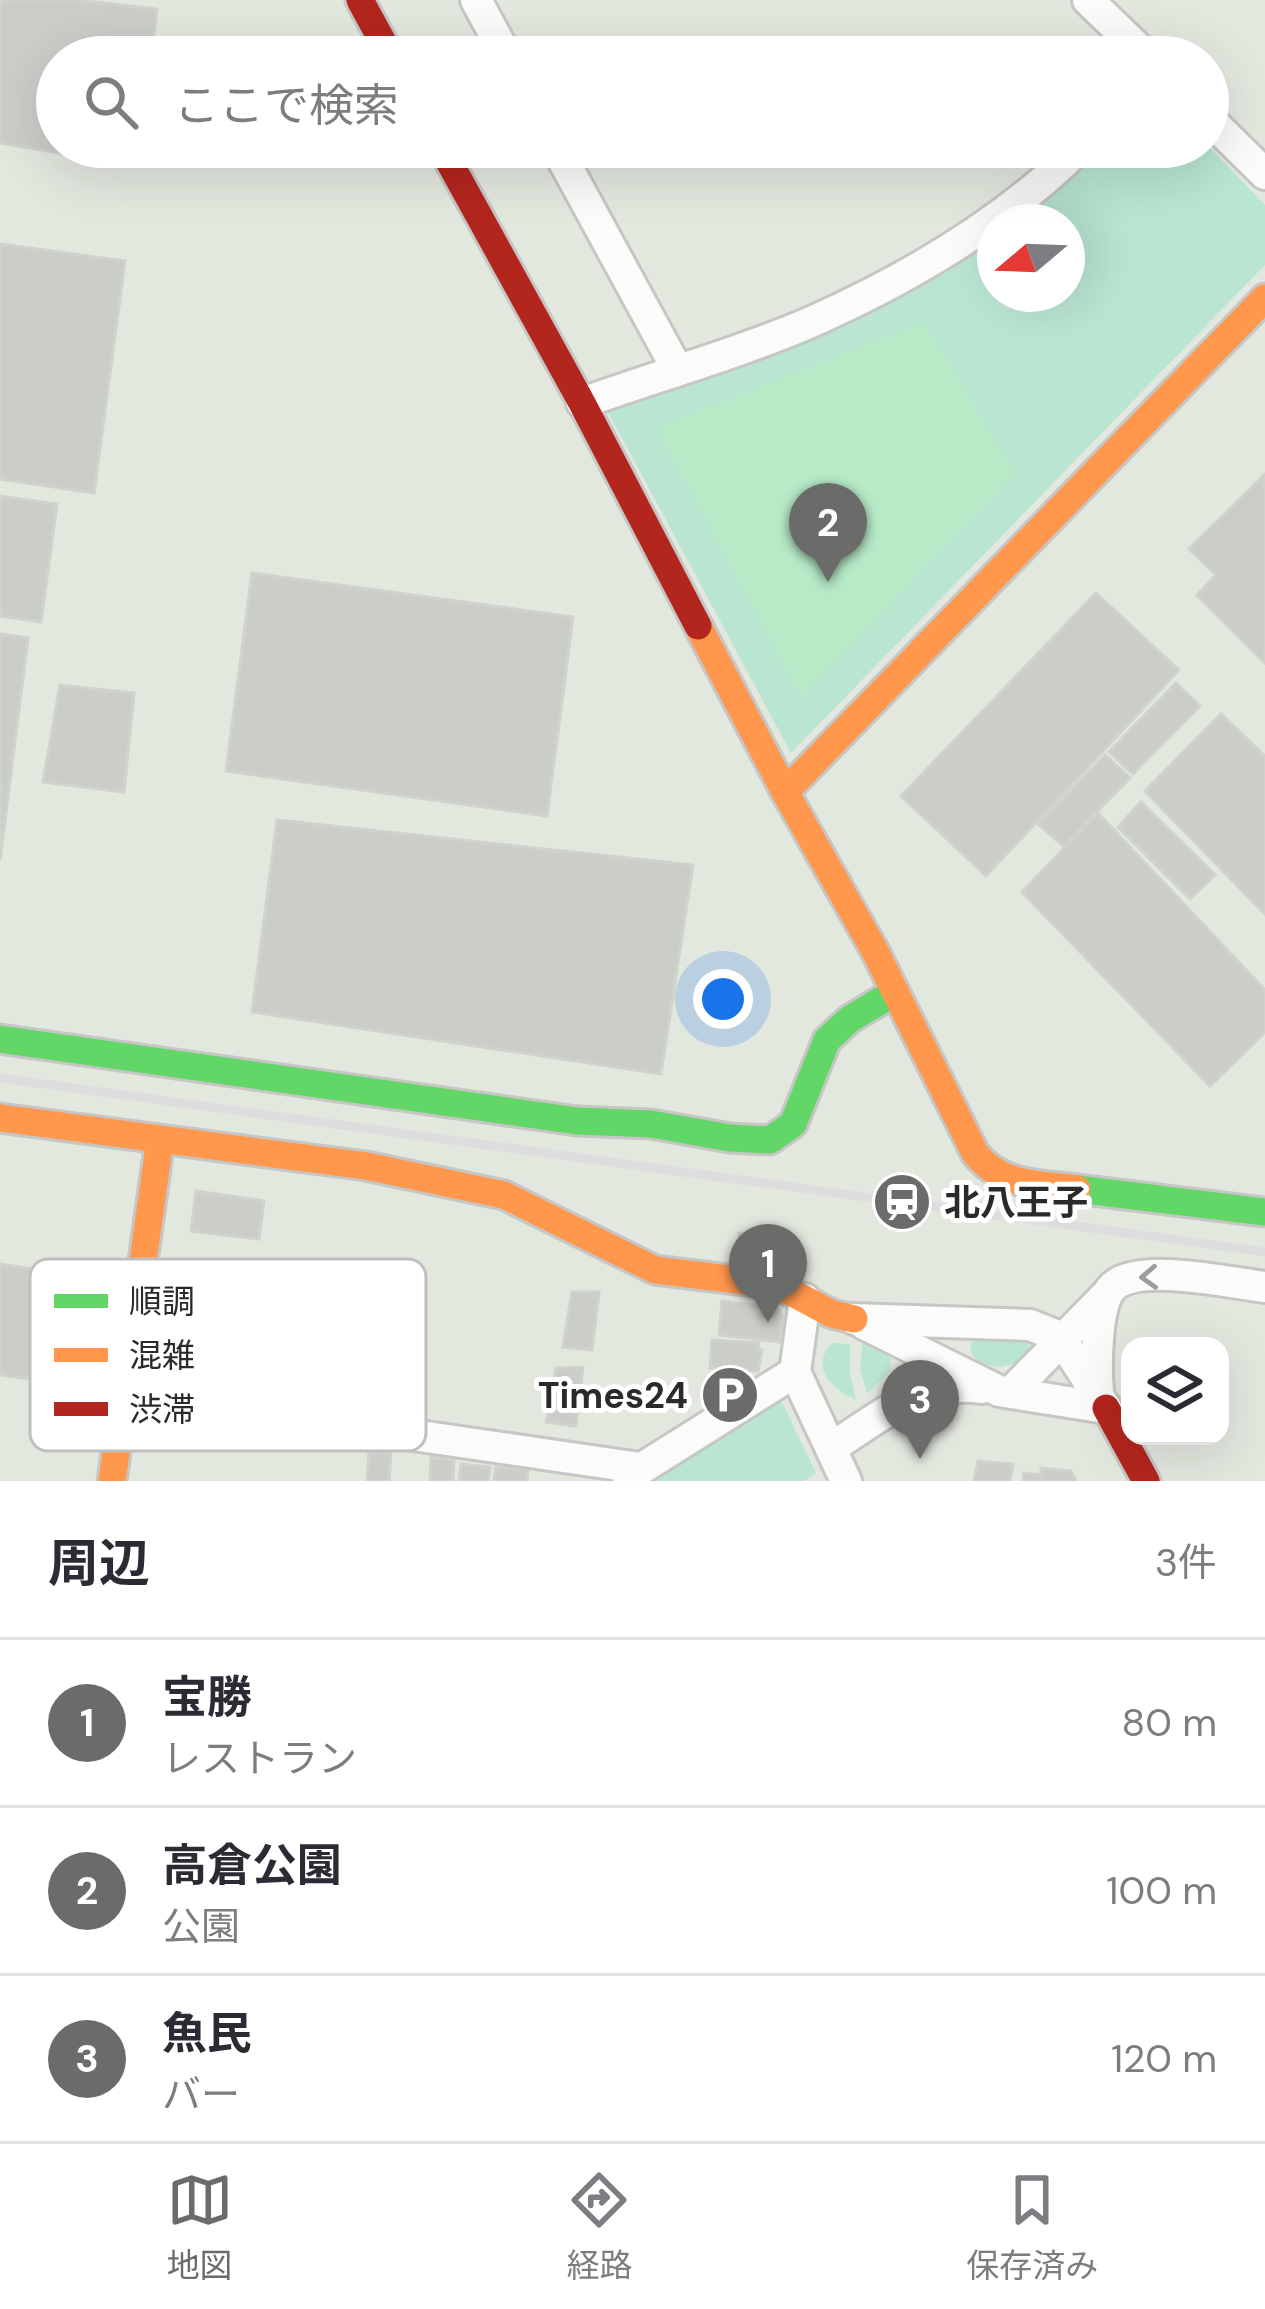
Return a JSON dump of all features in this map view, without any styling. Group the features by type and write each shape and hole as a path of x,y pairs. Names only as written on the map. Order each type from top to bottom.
{"street":[{"path":"360,0 380,36"},
{"path":"476,0 496,36"},
{"path":"1088,0 1125,36"},
{"path":"1229,139 1265,175"},
{"path":"453,168 895,992 975,1153 990,1172 1012,1181 1265,1212"},
{"path":"567,168 677,369"},
{"path":"582,403 808,323 920,268 1060,168"},
{"path":"785,792 1265,298"},
{"path":"0,1039 555,1118 650,1124 766,1142 786,1133 797,1117 815,1059 828,1040 841,1026 895,992"},
{"path":"0,1118 366,1166 504,1195 655,1270 778,1285 832,1314 854,1319 1030,1325 1060,1337 1146,1481"},
{"path":"143,1259 160,1140"},
{"path":"1005,1391 1046,1360 1060,1337 1116,1284 1150,1274 1265,1287"},
{"path":"1102,1401 1097,1355 1108,1293"},
{"path":"805,1299 796,1372 843,1480"},
{"path":"854,1319 1005,1391"},
{"path":"884,1414 920,1379 960,1320"},
{"path":"426,1442 632,1475 796,1372"},
{"path":"831,1448 941,1386 1102,1401"},
{"path":"112,1481 116,1451"}],"green space":[{"path":"1081,168 1229,168 1265,205 1265,265 791,753 607,410 812,335 935,275 977,246 977,312 1085,312 1085,204 1037,204"},
{"path":"924,322 1015,474 801,696 657,428"},
{"path":"1009,1334 1029,1344 1028,1359 1001,1367 978,1364 970,1349 975,1336"},
{"path":"863,1340 871,1341 891,1359 889,1372 867,1394 860,1368"},
{"path":"832,1343 850,1344 856,1400 839,1390 823,1369 825,1352"},
{"path":"780,1398 816,1473 804,1481 648,1481"}],"building":[{"path":"0,0 78,0 157,9 154,36 36,36 36,149 0,143"},
{"path":"0,244 125,261 94,493 0,479"},
{"path":"1265,474 1265,663 1197,595 1216,575 1189,549"},
{"path":"0,496 57,504 41,622 0,616"},
{"path":"252,573 573,617 547,816 226,771"},
{"path":"1096,593 1179,670 986,876 901,796"},
{"path":"0,634 28,638 0,860"},
{"path":"1176,683 1200,706 1133,774 1109,752"},
{"path":"60,685 134,693 124,792 43,782"},
{"path":"1221,714 1265,756 1265,914 1145,791"},
{"path":"1105,755 1130,778 1063,846 1038,824"},
{"path":"1141,802 1215,875 1190,899 1118,827"},
{"path":"1098,813 1265,990 1265,1032 1210,1086 1022,892"},
{"path":"277,820 693,865 661,1074 252,1012"},
{"path":"196,1191 264,1201 259,1239 191,1231"},
{"path":"739,1233 794,1238 789,1270 736,1263"},
{"path":"0,1264 30,1269 30,1379 0,1375"},
{"path":"572,1292 599,1292 592,1350 563,1347"},
{"path":"722,1301 777,1308 783,1317 780,1342 719,1335"},
{"path":"712,1340 759,1343 758,1371 710,1368"},
{"path":"583,1367 576,1426 546,1422 556,1368"},
{"path":"369,1452 391,1453 389,1481 367,1481"},
{"path":"431,1457 454,1459 453,1481 430,1481"},
{"path":"978,1461 1013,1464 1010,1481 974,1481"},
{"path":"461,1464 490,1467 488,1481 459,1481"},
{"path":"496,1467 528,1470 527,1481 494,1481"},
{"path":"1041,1468 1071,1471 1076,1481 1023,1481 1024,1473 1041,1475"}],"railway":[{"path":"0,1078 1265,1252"}],"traffic: fast":[{"path":"0,1039 577,1121 651,1124 770,1140 793,1124 827,1040 850,1019 895,992"},
{"path":"1077,1189 1265,1212"}],"traffic: slow":[{"path":"785,792 1265,298"},
{"path":"698,626 876,953 975,1153 1008,1178 1077,1189"},
{"path":"0,1118 366,1166 504,1195 655,1270 778,1285 832,1314 854,1319"},
{"path":"143,1259 160,1140"},
{"path":"112,1481 116,1451"}],"traffic: jam":[{"path":"360,0 380,36"},
{"path":"453,168 698,626"},
{"path":"1106,1408 1146,1481"}],"place":[{"name":"高倉公園","path":"828,582"},
{"name":"北八王子","path":"902,1202"},
{"name":"宝勝","path":"768,1323"},
{"name":"Times24","path":"730,1395"},
{"name":"魚民","path":"920,1459"}]}
